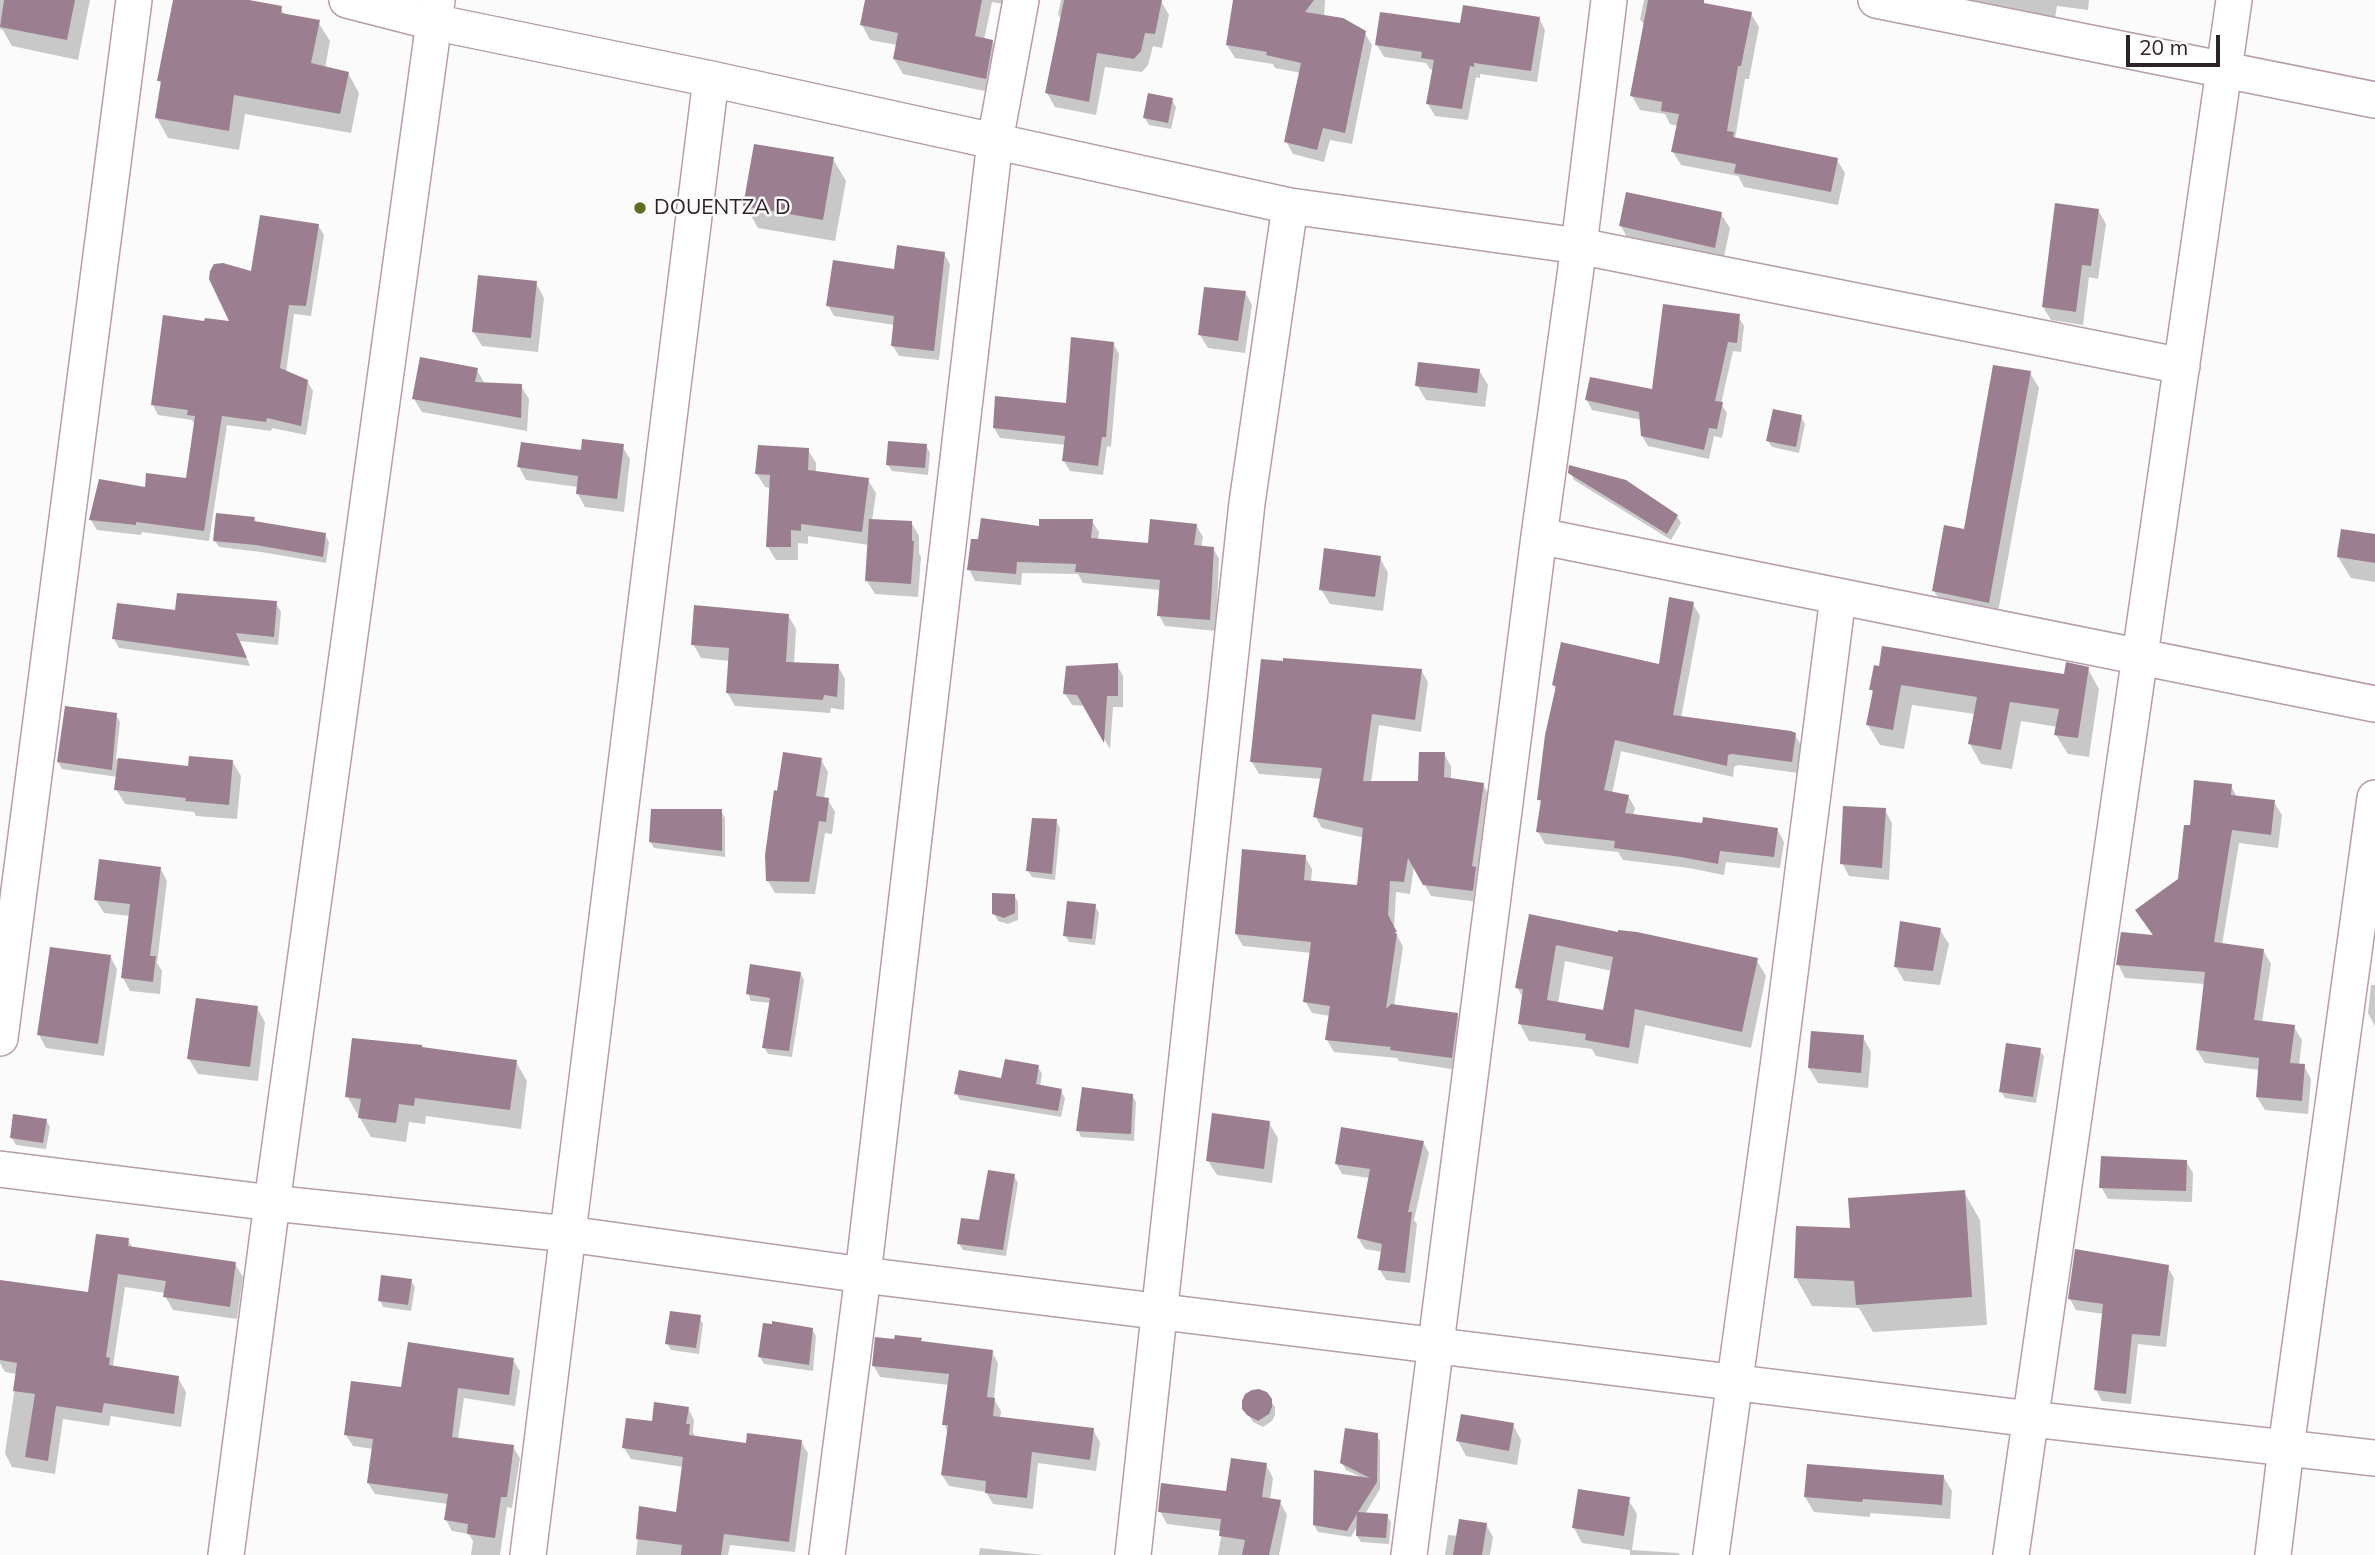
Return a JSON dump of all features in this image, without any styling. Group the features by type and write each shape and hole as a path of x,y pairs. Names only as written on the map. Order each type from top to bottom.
{"street":[{"path":"0,1038 134,0"},
{"path":"347,0 435,11 710,79 1290,206 1579,246 2182,366"},
{"path":"827,1555 863,1275 995,141 1021,0"},
{"path":"1409,1555 1609,0"},
{"path":"1876,0 2375,100"},
{"path":"2011,1555 2234,0"},
{"path":"226,1555 435,11"},
{"path":"528,1555 710,79"},
{"path":"1133,1555 1247,503 1290,206"},
{"path":"1539,536 2375,704"},
{"path":"1711,1555 1778,1067 1838,597"},
{"path":"2273,1555 2375,797"},
{"path":"0,1169 272,1203 568,1234 863,1275 1160,1312 2031,1419 2375,1458"}],"building":[{"path":"4,0 75,0 67,40 0,27"},
{"path":"173,0 249,0 282,6 281,13 320,20 311,63 349,72 340,114 234,95 229,131 155,118 161,81 157,81"},
{"path":"865,0 982,0 975,36 993,40 986,79 893,59 898,33 860,25"},
{"path":"1064,0 1162,0 1155,34 1145,33 1141,51 1134,59 1097,53 1089,102 1045,93"},
{"path":"1233,0 1314,0 1305,12 1343,18 1366,31 1345,133 1323,128 1317,150 1284,142 1301,63 1266,55 1267,52 1226,45"},
{"path":"1648,0 1704,0 1704,3 1752,12 1741,66 1738,66 1727,131 1734,132 1733,137 1838,158 1831,192 1734,173 1736,164 1671,152 1679,114 1661,111 1662,102 1630,96"},
{"path":"1463,5 1540,17 1531,71 1474,63 1474,67 1470,66 1462,109 1426,104 1434,60 1421,58 1422,52 1375,45 1380,12 1460,23"},
{"path":"1148,93 1173,98 1168,123 1143,118"},
{"path":"754,144 834,157 823,220 743,206"},
{"path":"1626,192 1722,212 1715,248 1619,226"},
{"path":"2055,203 2099,209 2091,266 2082,265 2076,312 2042,307"},
{"path":"260,215 319,224 306,306 289,305 280,368 308,380 301,426 267,418 266,422 222,416 204,531 136,522 136,525 89,520 99,479 145,487 146,473 186,478 195,416 187,415 188,410 151,405 163,315 204,321 205,318 229,321 209,279 210,271 214,264 223,263 251,271"},
{"path":"897,245 945,252 934,351 891,346 894,316 826,306 833,260 894,269"},
{"path":"478,275 537,281 531,338 472,332"},
{"path":"1204,287 1246,291 1238,341 1198,335"},
{"path":"1663,304 1740,314 1737,343 1728,342 1715,401 1723,402 1717,429 1709,428 1704,450 1641,436 1639,412 1585,400 1590,377 1652,389"},
{"path":"1071,337 1114,342 1106,437 1102,437 1098,466 1062,461 1065,436 993,428 995,396 1066,403"},
{"path":"420,357 478,368 475,382 522,384 521,418 412,399"},
{"path":"1418,362 1480,369 1477,393 1415,386"},
{"path":"1993,365 2031,371 1989,603 1932,591 1944,525 1964,529"},
{"path":"1773,409 1802,415 1796,447 1766,441"},
{"path":"582,439 624,444 617,499 576,494 578,476 517,467 521,442 581,450"},
{"path":"888,441 927,444 925,468 886,465"},
{"path":"758,445 809,448 808,470 869,478 862,532 801,524 801,531 791,530 791,547 766,547 770,475 755,474"},
{"path":"1569,465 1626,480 1678,515 1667,534 1568,473"},
{"path":"216,513 255,517 254,521 326,533 323,557 256,545 213,541"},
{"path":"981,518 1039,526 1039,519 1093,519 1091,538 1148,543 1150,519 1197,524 1194,545 1214,547 1210,620 1157,616 1160,580 1075,572 1076,564 1017,562 1016,574 967,570 971,539 978,539"},
{"path":"869,519 912,521 914,541 911,584 865,581"},
{"path":"2341,529 2375,534 2375,563 2337,557"},
{"path":"1324,548 1381,556 1375,597 1319,590"},
{"path":"177,593 277,601 274,637 236,633 247,658 112,639 117,603 175,610"},
{"path":"1669,597 1694,602 1673,715 1791,731 1796,733 1792,762 1732,754 1728,755 1727,766 1615,740 1604,790 1629,795 1625,813 1702,823 1703,817 1778,828 1774,857 1720,851 1718,864 1614,848 1615,841 1536,832 1545,735 1556,686 1552,685 1561,642 1659,664"},
{"path":"694,605 789,614 786,662 839,664 837,697 824,695 823,700 726,693 729,648 691,645"},
{"path":"1882,646 2064,674 2066,662 2089,667 2078,738 2054,735 2059,709 2010,702 2001,750 1968,744 1977,697 1901,685 1893,730 1866,725 1873,690 1869,690 1874,665 1879,666"},
{"path":"1283,658 1422,669 1415,720 1372,714 1363,781 1418,781 1419,752 1445,752 1444,777 1484,783 1472,866 1476,867 1473,891 1423,885 1408,858 1404,882 1390,881 1388,915 1397,934 1386,1009 1391,1004 1458,1013 1452,1058 1390,1050 1391,1047 1325,1040 1330,1006 1303,1002 1311,942 1235,934 1242,849 1306,855 1304,880 1357,885 1363,828 1313,817 1322,768 1250,762 1261,659 1283,661"},
{"path":"1118,663 1118,696 1107,696 1104,743 1077,695 1063,694 1066,666"},
{"path":"65,706 117,713 112,770 57,762"},
{"path":"783,752 822,758 816,796 829,798 826,822 819,821 809,882 766,881 765,855 774,790 777,791"},
{"path":"189,756 233,760 229,805 114,790 118,758 188,766"},
{"path":"2194,780 2232,784 2231,795 2275,800 2271,835 2232,830 2214,942 2264,949 2254,1020 2295,1025 2290,1063 2305,1064 2302,1101 2256,1097 2259,1058 2196,1050 2205,972 2116,965 2121,932 2153,935 2135,910 2178,879 2184,825 2190,825"},
{"path":"1843,806 1886,808 1882,868 1840,864"},
{"path":"651,809 722,809 722,851 649,842"},
{"path":"1032,818 1057,819 1052,874 1026,871"},
{"path":"99,859 161,867 150,956 156,956 153,982 121,978 130,904 94,900"},
{"path":"992,893 1015,894 1015,913 1004,918 992,914"},
{"path":"1067,901 1096,904 1092,939 1063,936"},
{"path":"1529,914 1618,932 1637,932 1758,958 1742,1032 1635,1009 1629,1048 1585,1040 1586,1034 1518,1024 1523,989 1515,988","holes":["1556,945 1613,957 1603,1010 1547,1000"]},
{"path":"1900,921 1941,928 1933,971 1894,967"},
{"path":"50,947 111,955 98,1044 37,1035"},
{"path":"750,964 801,972 789,1051 762,1048 770,998 746,994"},
{"path":"196,998 258,1006 250,1067 187,1059"},
{"path":"1811,1031 1864,1035 1861,1073 1808,1068"},
{"path":"352,1038 422,1045 517,1060 510,1110 415,1098 414,1106 399,1104 396,1123 358,1118 361,1099 345,1097"},
{"path":"2006,1043 2041,1048 2033,1097 1999,1092"},
{"path":"1005,1059 1039,1065 1036,1084 1062,1089 1058,1111 954,1094 959,1070 1001,1078"},
{"path":"1082,1087 1133,1094 1131,1134 1076,1131"},
{"path":"1212,1113 1270,1121 1264,1169 1206,1161"},
{"path":"13,1114 47,1119 43,1143 10,1138"},
{"path":"1341,1127 1424,1141 1408,1212 1412,1212 1405,1273 1378,1270 1382,1244 1357,1238 1370,1169 1335,1164"},
{"path":"2101,1156 2187,1160 2186,1191 2099,1188"},
{"path":"988,1170 1015,1174 1003,1250 957,1244 961,1218 979,1220"},
{"path":"1965,1190 1972,1297 1856,1305 1854,1281 1794,1278 1796,1226 1850,1228 1848,1198"},
{"path":"96,1234 129,1238 128,1246 236,1262 230,1307 163,1297 166,1281 118,1274 106,1357 110,1358 109,1365 179,1376 174,1414 104,1403 102,1413 56,1406 48,1461 25,1457 35,1394 13,1391 17,1363 0,1360 0,1280 88,1292"},
{"path":"2075,1249 2169,1265 2160,1336 2132,1334 2126,1394 2094,1390 2103,1304 2068,1299"},
{"path":"381,1275 412,1279 408,1305 378,1301"},
{"path":"670,1311 701,1315 696,1348 665,1344"},
{"path":"772,1321 813,1328 809,1365 758,1357 763,1323 772,1324"},
{"path":"895,1335 993,1350 987,1397 995,1398 993,1416 1094,1428 1090,1460 1032,1452 1027,1498 985,1493 986,1481 941,1475 948,1425 942,1425 949,1374 872,1366 875,1337 894,1339"},
{"path":"408,1342 514,1358 509,1395 458,1388 452,1437 514,1445 507,1497 501,1497 495,1538 467,1534 468,1524 444,1520 448,1494 367,1483 373,1439 344,1435 351,1381 401,1387"},
{"path":"1259,1389 1267,1392 1272,1399 1272,1407 1269,1414 1258,1421 1242,1409 1242,1401 1245,1394"},
{"path":"654,1402 689,1407 686,1424 690,1424 689,1435 746,1443 747,1433 802,1440 789,1542 724,1534 721,1555 681,1555 682,1545 636,1539 639,1506 676,1512 683,1457 622,1448 626,1418 652,1421"},
{"path":"1461,1414 1514,1423 1509,1451 1456,1441"},
{"path":"1345,1428 1378,1433 1377,1482 1358,1512 1388,1514 1386,1538 1356,1536 1357,1514 1347,1531 1313,1525 1314,1470 1370,1478 1340,1463"},
{"path":"1231,1458 1267,1463 1262,1497 1281,1500 1269,1555 1242,1555 1245,1540 1219,1536 1221,1519 1158,1512 1161,1483 1226,1491"},
{"path":"1807,1464 1944,1475 1942,1505 1804,1497"},
{"path":"1578,1489 1630,1497 1624,1536 1572,1528"},
{"path":"1459,1519 1487,1523 1482,1555 1453,1555"}],"place":[{"name":"DOUENTZA D","path":"640,208"}]}
